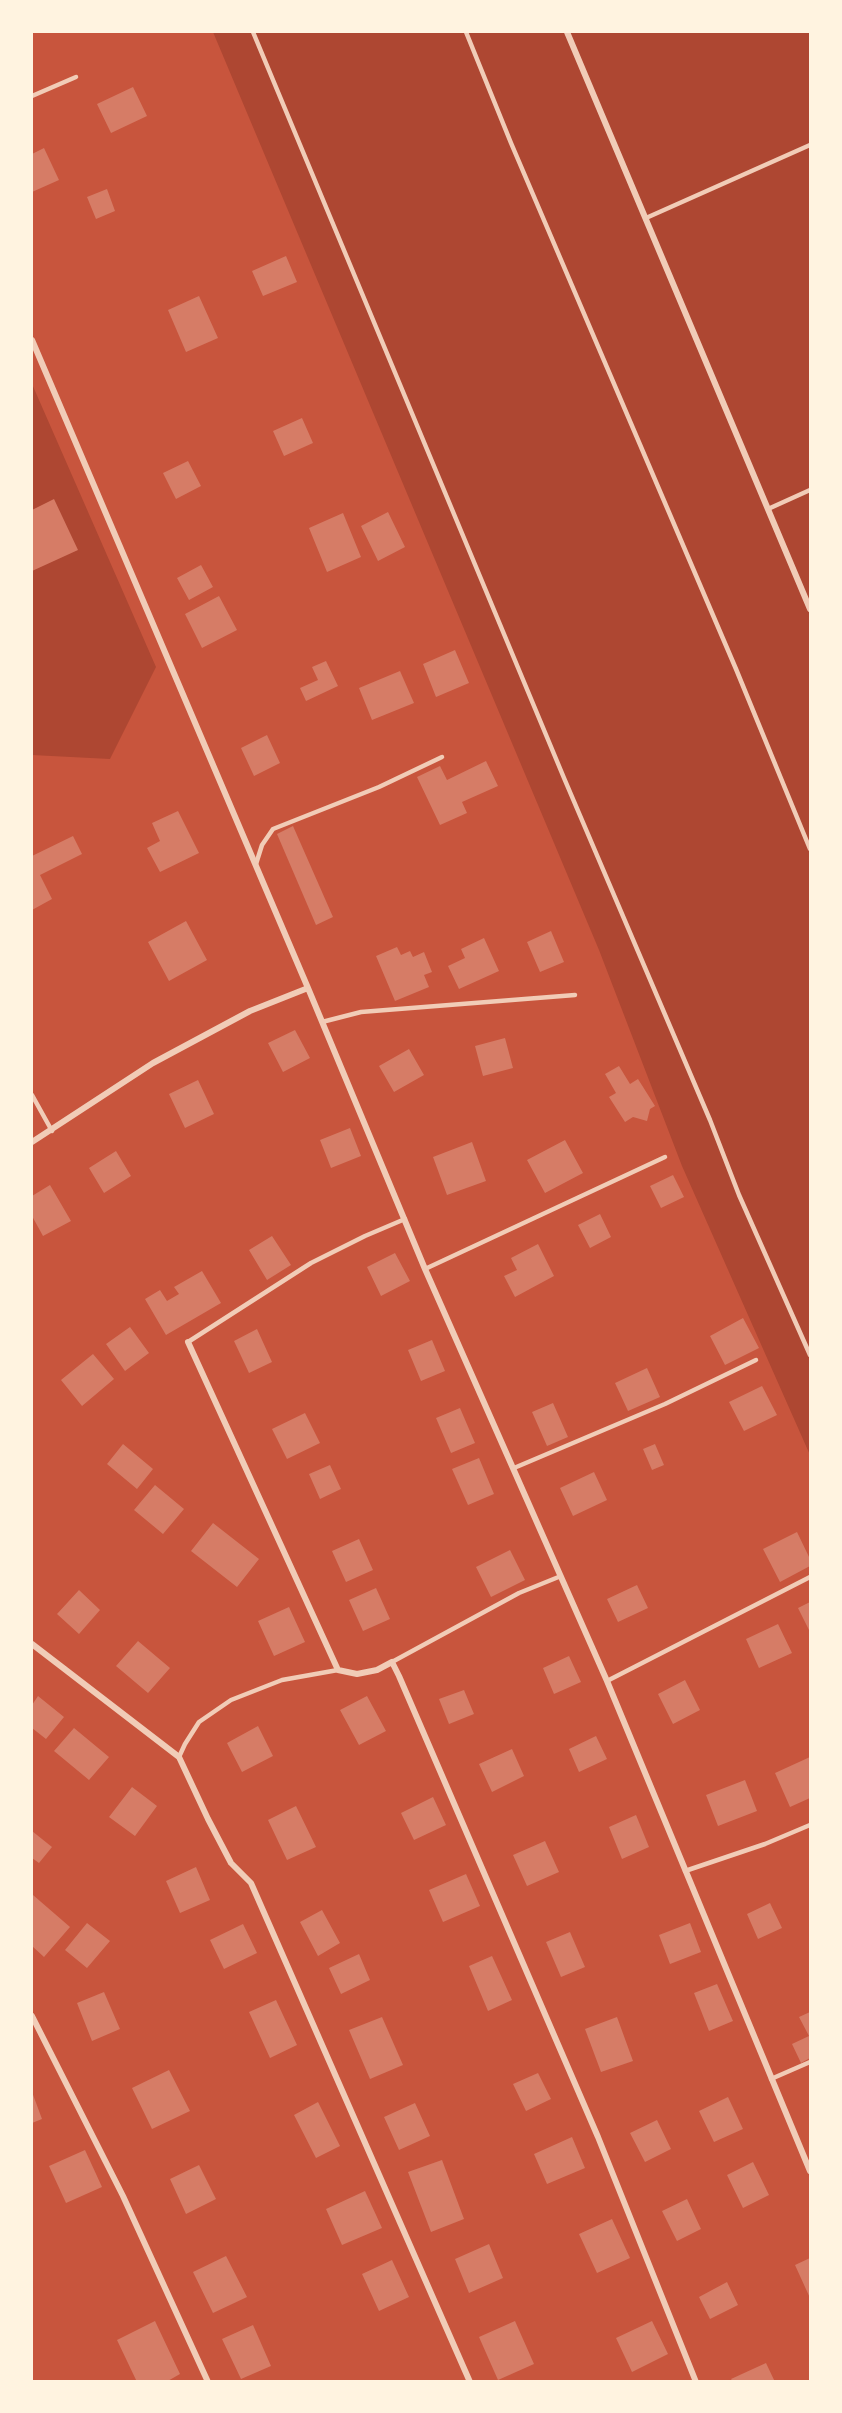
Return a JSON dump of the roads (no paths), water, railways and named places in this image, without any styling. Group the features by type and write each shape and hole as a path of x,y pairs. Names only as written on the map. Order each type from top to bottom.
{"street":[{"path":"567,32 810,609"},
{"path":"32,340 425,1269 607,1681 810,2171"},
{"path":"32,1142 153,1063 250,1011 308,988"},
{"path":"188,1342 338,1670 357,1674 377,1670 392,1662 598,2137 696,2382"},
{"path":"32,1644 179,1757 231,1863 250,1883 470,2382"},
{"path":"32,2016 123,2196 208,2382"}],"lane":[{"path":"253,32 564,778 710,1120 739,1195 810,1355"},
{"path":"466,32 810,849"},
{"path":"32,96 76,77"},
{"path":"646,218 810,145"},
{"path":"768,509 810,490"},
{"path":"255,866 262,845 273,829 378,787 442,757"},
{"path":"322,1022 362,1012 575,995"},
{"path":"32,1095 52,1131"},
{"path":"425,1269 665,1157"},
{"path":"188,1342 311,1263 364,1236 405,1219"},
{"path":"514,1468 665,1404 756,1360"},
{"path":"392,1662 519,1593 561,1576"},
{"path":"607,1681 810,1576"},
{"path":"179,1757 199,1722 231,1700 282,1680 338,1670"},
{"path":"685,1871 765,1844 810,1825"},
{"path":"771,2079 810,2062"}]}
